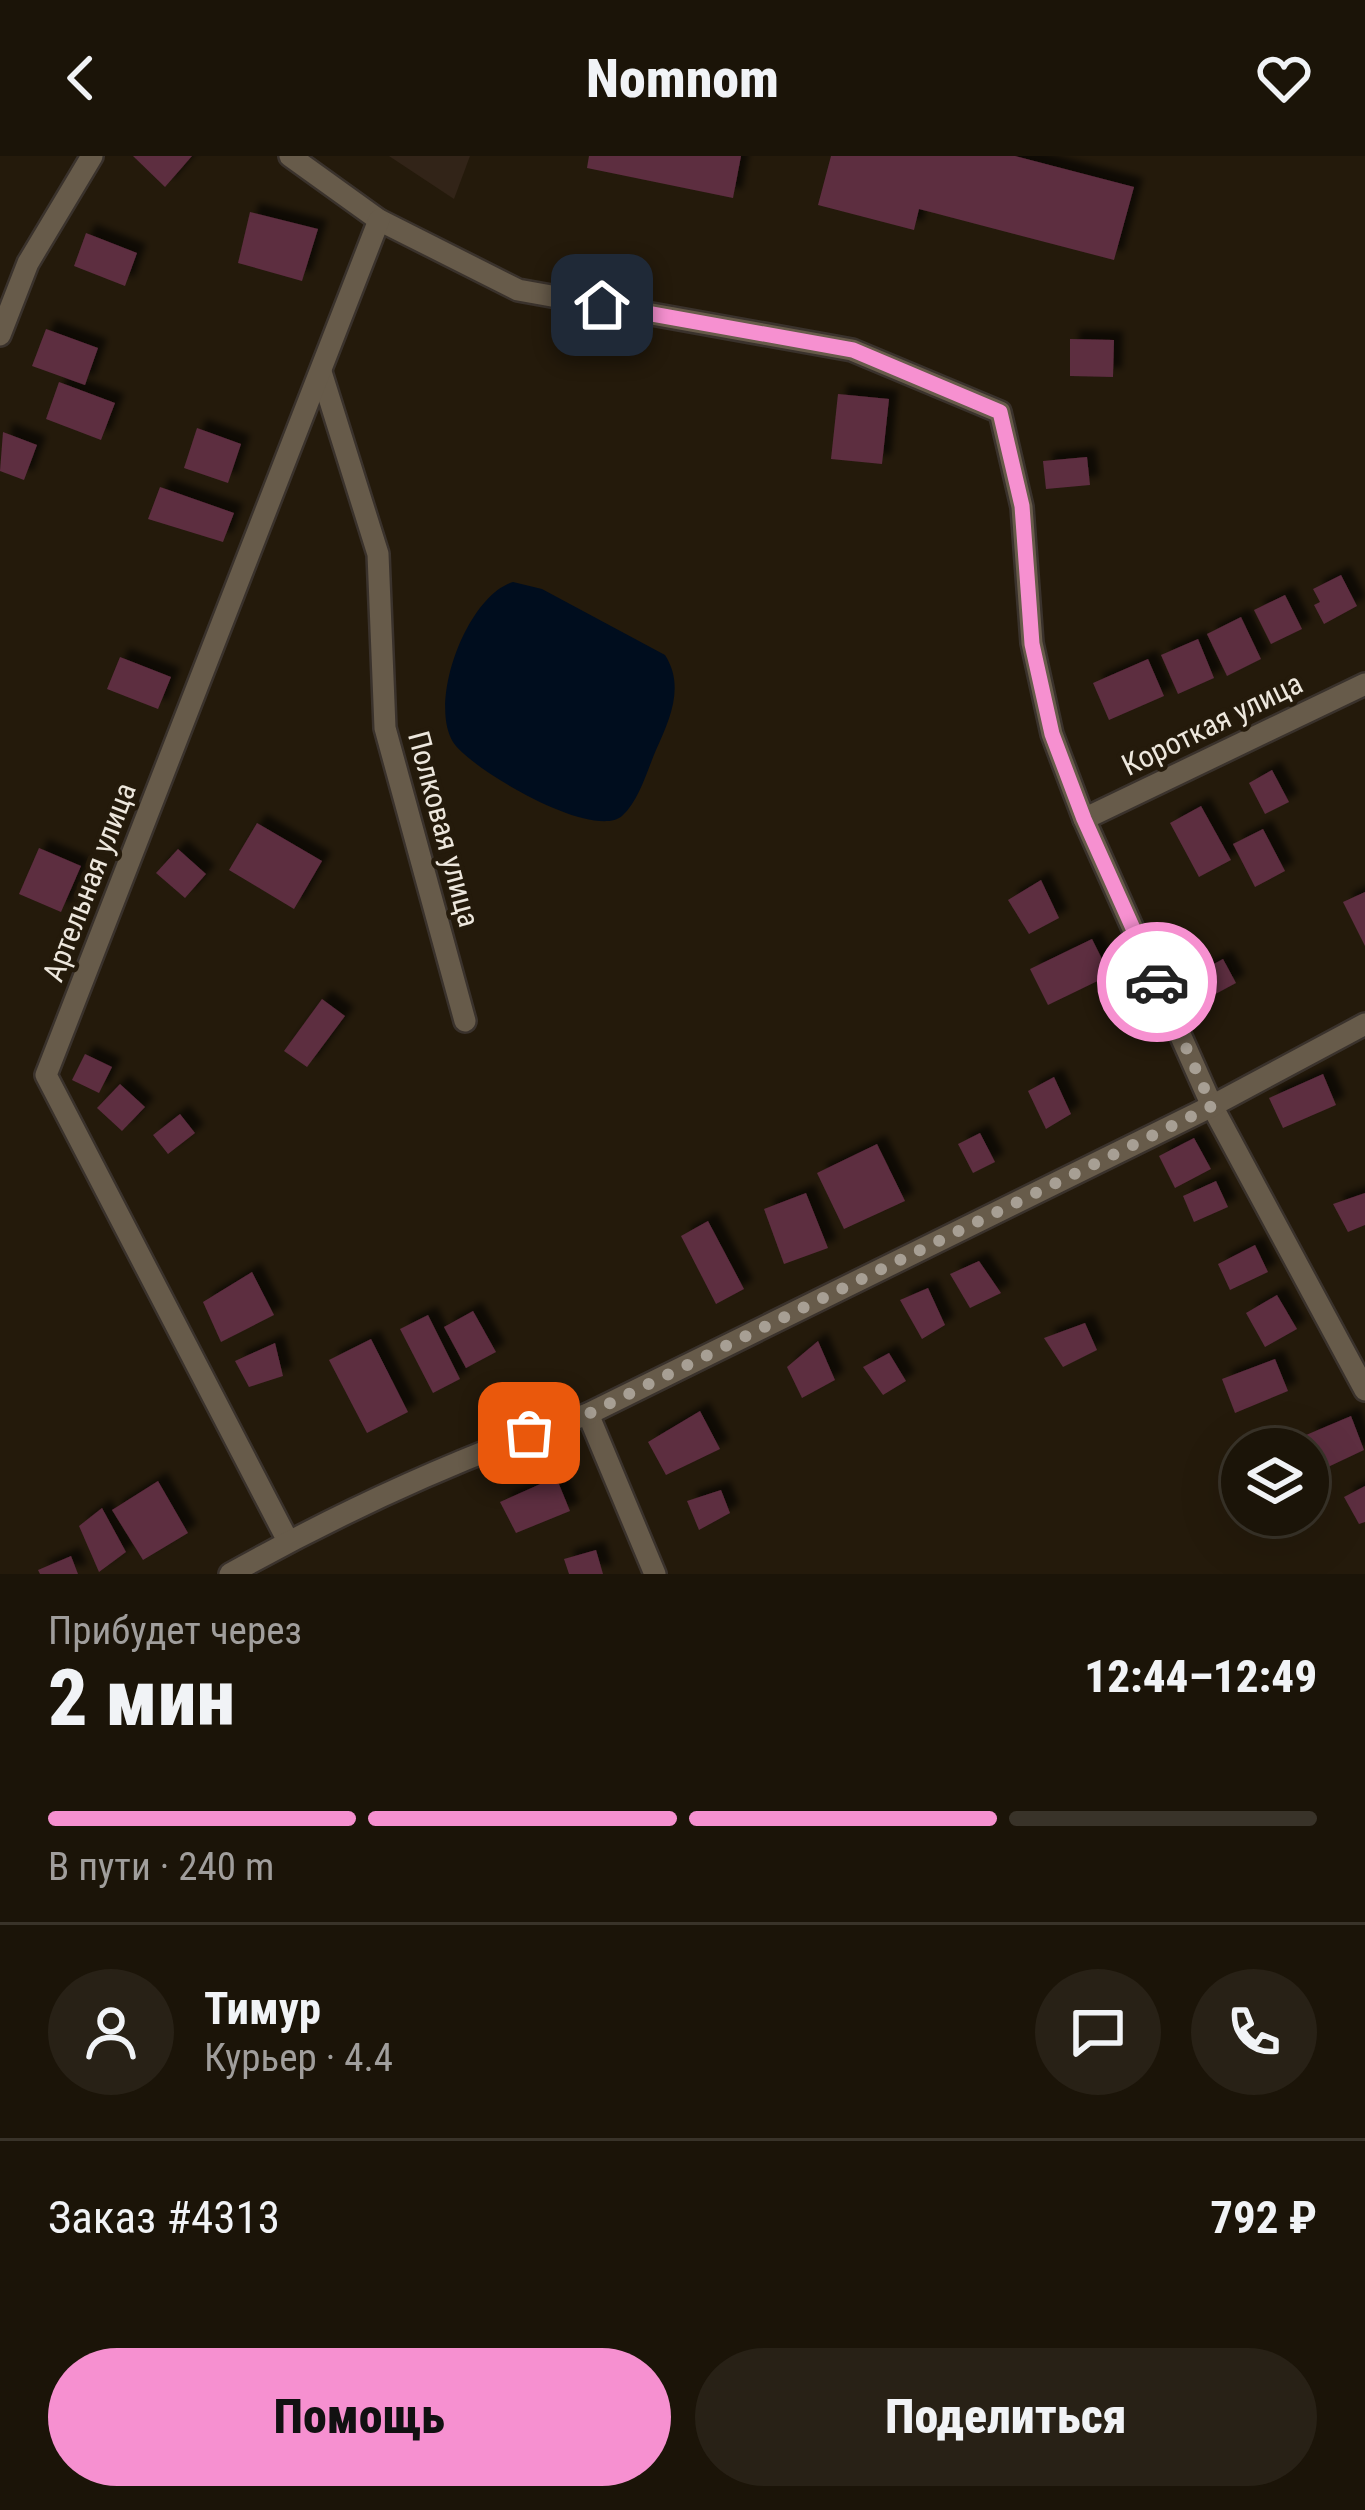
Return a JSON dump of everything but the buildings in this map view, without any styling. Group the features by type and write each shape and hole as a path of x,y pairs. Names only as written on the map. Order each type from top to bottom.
{"street":[{"path":"0,335 28,263 92,156"},
{"path":"290,156 379,220 518,290 853,350 1000,412 1022,506 1032,644 1052,734 1084,819 1212,1106 1365,1390"},
{"name":"Артельная улица","path":"288,1541 46,1076 379,220"},
{"name":"Полковая улица","path":"321,372 378,554 386,728 465,1021"},
{"name":"Короткая улица","path":"1084,819 1365,684"},
{"path":"230,1574 288,1541 529,1433 588,1414 1212,1106 1365,1024"},
{"path":"588,1414 655,1574"}],"shaded area":[{"path":"389,156 470,156 454,199"}],"water":[{"path":"513,582 542,589 665,655 671,667 675,691 670,714 638,794 622,816 607,821 560,811 506,784 453,742 445,702 456,652 481,607"}],"way so far":[{"path":"529,1433 588,1414 1212,1106 1157,982"}],"route":[{"path":"602,305 853,350 1000,412 1022,506 1032,644 1052,734 1084,819 1157,982"}]}
